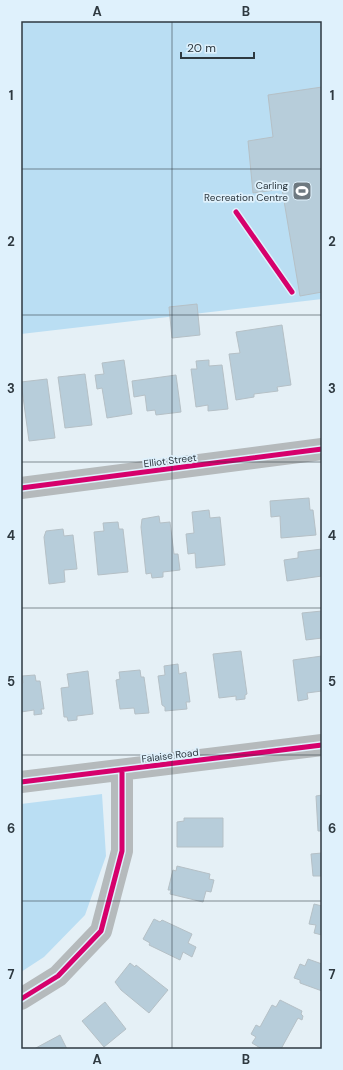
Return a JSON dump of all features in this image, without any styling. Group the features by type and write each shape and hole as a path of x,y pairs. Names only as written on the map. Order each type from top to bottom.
{"street":[{"name":"Elliot Street","path":"21,488 322,449"},
{"name":"Falaise Road","path":"21,782 322,746"},
{"path":"21,999 58,976 101,931 122,851 122,770"}],"shaded area":[{"path":"21,21 322,21 322,299 21,334"},
{"path":"102,794 106,856 85,915 44,957 21,972 21,804"}],"building":[{"name":"Carling Recreation Centre","path":"322,87 322,292 300,296 282,189 253,193 248,141 273,137 268,95"},
{"path":"197,304 200,335 172,338 169,307"},
{"path":"282,325 291,385 277,387 278,391 254,394 254,397 236,400 229,354 240,353 236,332"},
{"path":"124,360 132,414 107,418 102,388 97,389 95,375 104,374 102,363"},
{"path":"209,360 209,366 222,365 228,409 208,411 208,405 196,407 191,369 197,369 196,361"},
{"path":"85,374 92,425 65,428 58,377"},
{"path":"176,375 181,412 156,415 155,410 147,411 145,395 134,397 132,381"},
{"path":"47,379 55,438 29,441 21,382"},
{"path":"309,498 310,510 313,510 316,535 281,538 280,516 271,517 270,501"},
{"path":"209,510 210,518 220,517 225,565 196,568 195,553 188,554 186,534 194,533 192,512"},
{"path":"159,516 160,523 170,522 174,554 178,554 180,570 163,572 163,577 152,578 151,573 146,574 141,527 142,519"},
{"path":"118,522 119,529 123,529 128,572 98,575 94,532 104,531 103,523"},
{"path":"63,529 64,536 73,535 77,569 64,570 65,582 49,584 44,537 46,531"},
{"path":"322,549 322,576 287,581 284,560 298,558 298,552"},
{"path":"322,611 322,638 306,640 302,613"},
{"path":"241,651 247,694 245,695 245,699 236,700 236,696 219,698 213,654"},
{"path":"322,656 322,691 307,693 308,699 298,701 293,660"},
{"path":"178,664 179,674 186,672 190,702 186,702 187,709 165,711 165,707 162,705 158,676 165,675 164,666"},
{"path":"140,670 141,677 144,677 149,713 135,714 134,708 120,709 116,680 120,679 119,672"},
{"path":"88,671 93,714 77,716 77,720 68,721 67,717 64,717 61,688 69,687 67,674"},
{"path":"35,675 36,681 40,681 44,709 41,709 42,714 34,715 34,710 21,712 21,684 23,683 22,676"},
{"path":"322,795 322,831 318,831 316,796"},
{"path":"184,818 223,818 223,847 177,847 177,822 184,821"},
{"path":"322,853 322,876 313,876 311,854"},
{"path":"177,866 210,874 209,879 214,880 211,892 206,891 203,902 170,894 171,890 168,890 173,870 176,871"},
{"path":"314,904 322,906 322,935 314,933 316,925 309,924"},
{"path":"154,919 160,922 162,920 192,934 188,943 196,947 192,957 183,952 180,960 149,945 150,943 143,939"},
{"path":"308,959 322,964 322,991 300,983 300,980 294,978 300,964 305,966"},
{"path":"130,963 135,967 136,965 168,990 149,1013 121,990 115,982"},
{"path":"280,1000 302,1011 302,1020 298,1018 281,1049 262,1049 252,1043 256,1037 251,1034 256,1025 260,1027 272,1005 276,1007"},
{"path":"105,1002 126,1029 104,1047 82,1021"},
{"path":"60,1035 67,1049 34,1049"}],"cycle path":[{"path":"236,212 292,292"},
{"path":"21,488 322,449"},
{"path":"21,782 322,745"},
{"path":"21,999 58,976 101,931 122,851 122,770"}],"place":[{"name":"Carling Recreation Centre","path":"302,191"}]}
